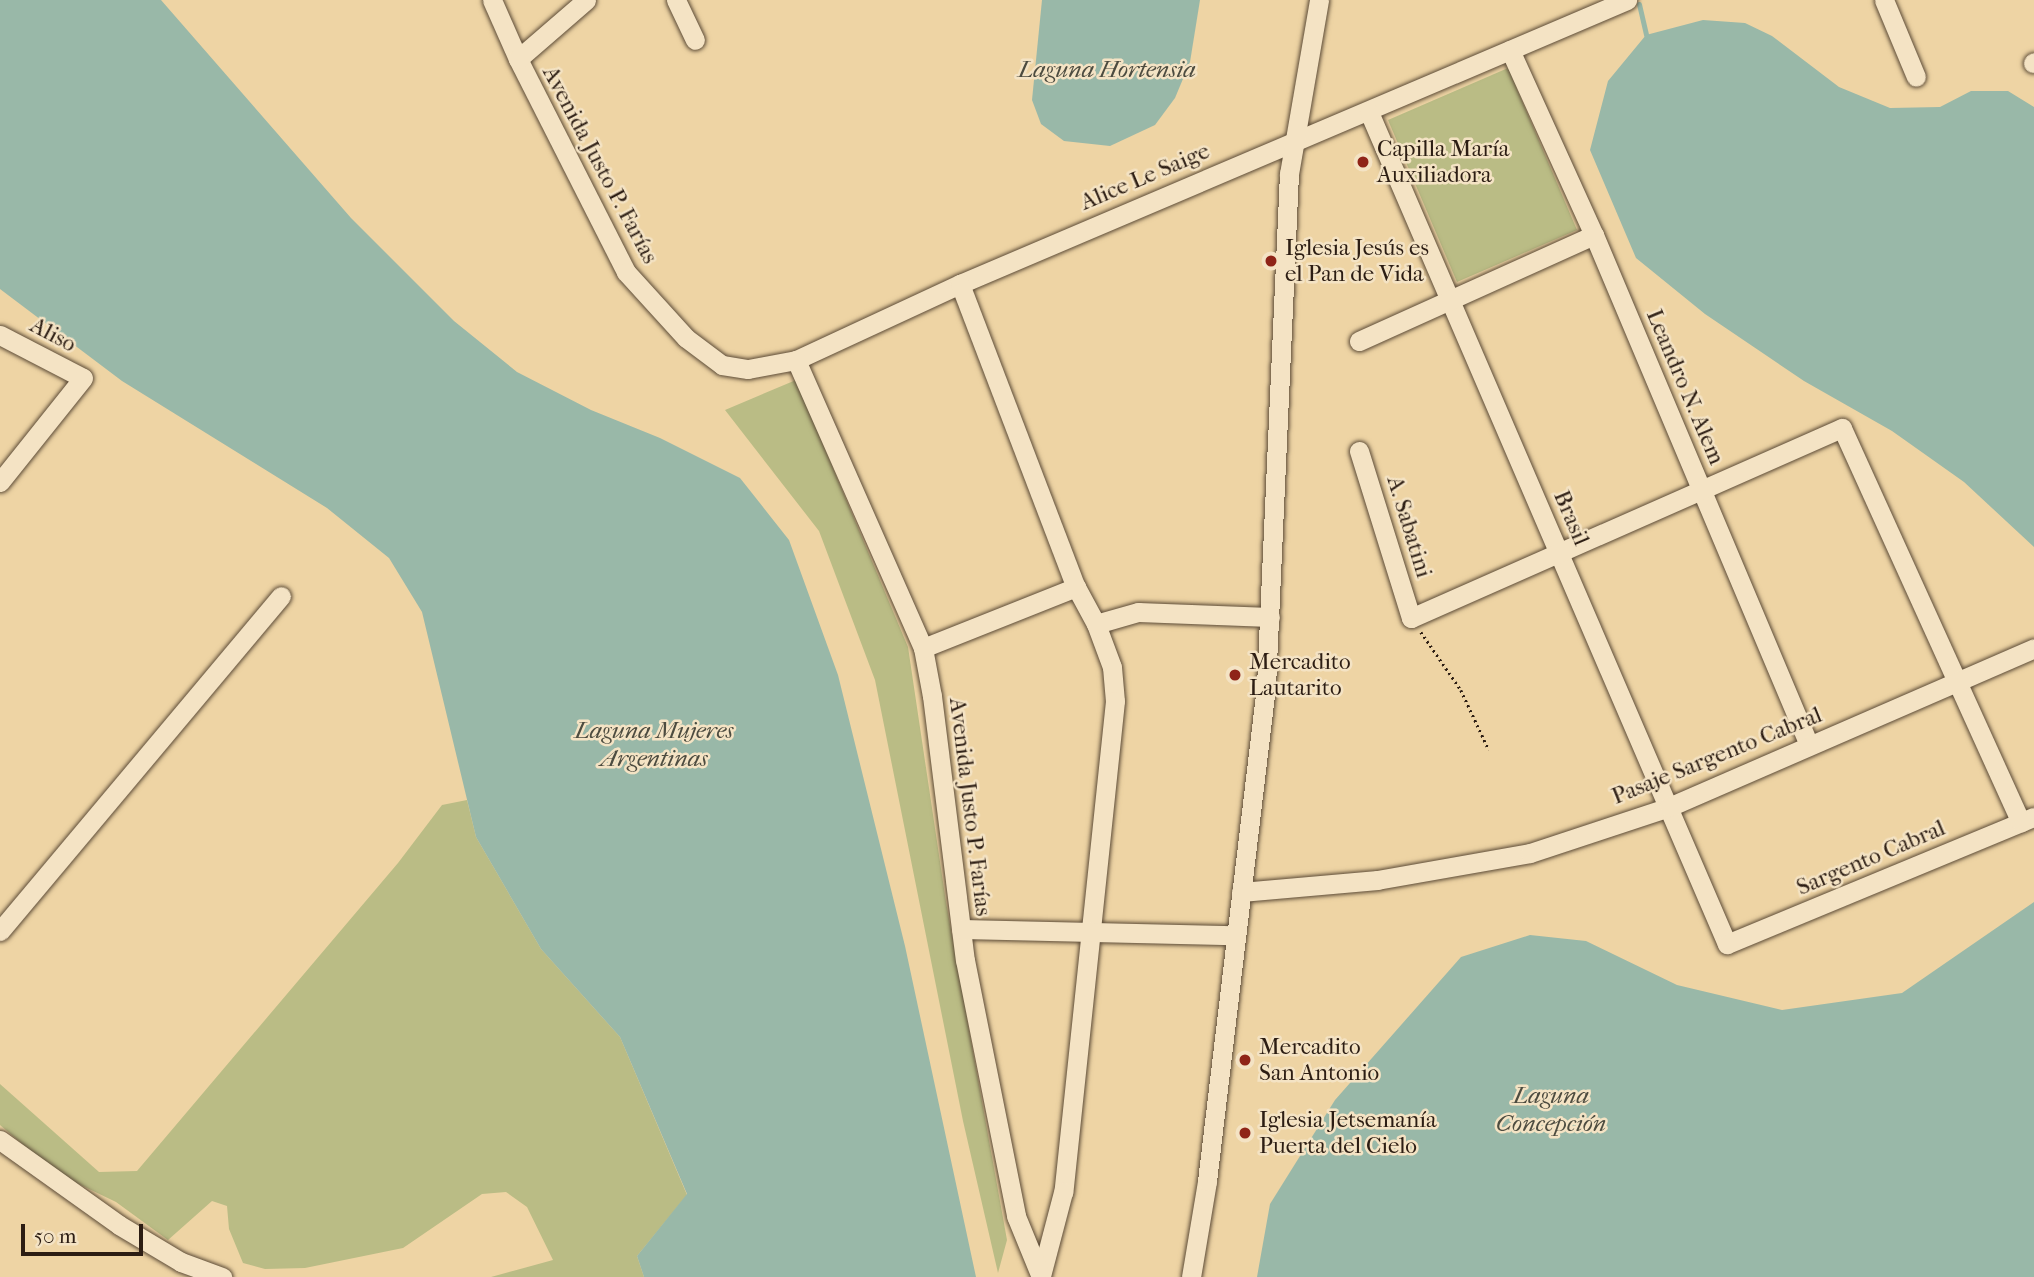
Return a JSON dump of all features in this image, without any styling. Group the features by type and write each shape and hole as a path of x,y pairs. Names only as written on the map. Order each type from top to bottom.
{"street":[{"name":"Avenida Justo P. Farías","path":"492,0 518,59 626,272 686,338"},
{"path":"518,59 586,0"},
{"path":"676,0 695,40"},
{"path":"1191,1277 1207,1181 1266,686 1289,174 1312,28 1320,0"},
{"name":"Alice Le Saige","path":"686,338 722,365 748,369 796,360 960,284 1627,0"},
{"path":"1884,0 1916,77"},
{"name":"Leandro N. Alem","path":"1510,51 1594,235 1809,745"},
{"name":"Brasil","path":"1369,112 1452,299 1727,944"},
{"path":"1359,341 1594,235"},
{"path":"960,284 1076,587 1096,624 1112,667 1115,701 1063,1192 1041,1277"},
{"name":"Aliso","path":"0,335 83,378 0,482"},
{"name":"Avenida Justo P. Farías","path":"796,360 923,648 932,696 961,929 1016,1216 1041,1277"},
{"path":"1411,618 1842,428 1956,683 2027,820"},
{"name":"A. Sabatini","path":"1359,451 1411,618"},
{"path":"923,648 1076,587"},
{"path":"0,931 281,596"},
{"path":"1096,624 1138,612 1270,617"},
{"name":"Pasaje Sargento Cabral","path":"1241,892 1377,880 1530,853 1669,807 2034,648"},
{"name":"Sargento Cabral","path":"1727,944 2027,820"},
{"path":"961,929 1235,935"},
{"path":"0,1140 118,1225 181,1262 222,1277"}],"path":[{"path":"1411,618 1461,690 1489,750"}],"green space":[{"path":"1508,68 1577,230 1457,282 1388,120"},
{"path":"796,380 908,647 946,902 1007,1240 998,1273 963,1121 875,680 819,531 725,410"},
{"path":"467,800 476,837 541,949 620,1037 687,1195 637,1256 644,1277 491,1277 553,1260 527,1207 506,1192 482,1194 403,1248 305,1268 265,1269 243,1263 229,1229 227,1206 212,1201 168,1240 116,1202 58,1174 0,1125 0,1084 99,1172 137,1171 398,863 442,805"}],"water":[{"name":"Laguna Mujeres Argentinas","path":"0,0 161,0 351,218 454,321 517,372 591,410 660,438 740,478 789,540 838,675 905,946 976,1277 644,1277 637,1256 687,1194 620,1037 541,949 476,837 422,612 389,558 327,508 122,381 0,289"},
{"name":"Laguna Hortensia","path":"1042,0 1200,0 1190,62 1175,98 1155,125 1110,146 1064,141 1041,124 1032,100"},
{"path":"1703,20 1745,23 1772,36 1839,87 1890,108 1940,107 1971,91 2008,91 2034,107 2034,547 1964,482 1892,431 1804,381 1705,314 1636,258 1590,150 1608,81 1646,35"},
{"name":"Laguna Concepción","path":"2034,902 2034,1277 1257,1277 1270,1204 1335,1100 1461,957 1530,935 1586,941 1677,985 1782,1010 1902,993"}],"waterway":[{"path":"1639,4 1646,35"}],"place":[{"name":"Capilla María Auxiliadora","path":"1363,162"},
{"name":"Iglesia Jesús es el Pan de Vida","path":"1271,261"},
{"name":"Mercadito Lautarito","path":"1235,675"},
{"name":"Mercadito San Antonio","path":"1245,1060"},
{"name":"Iglesia Jetsemanía Puerta del Cielo","path":"1245,1133"}]}
